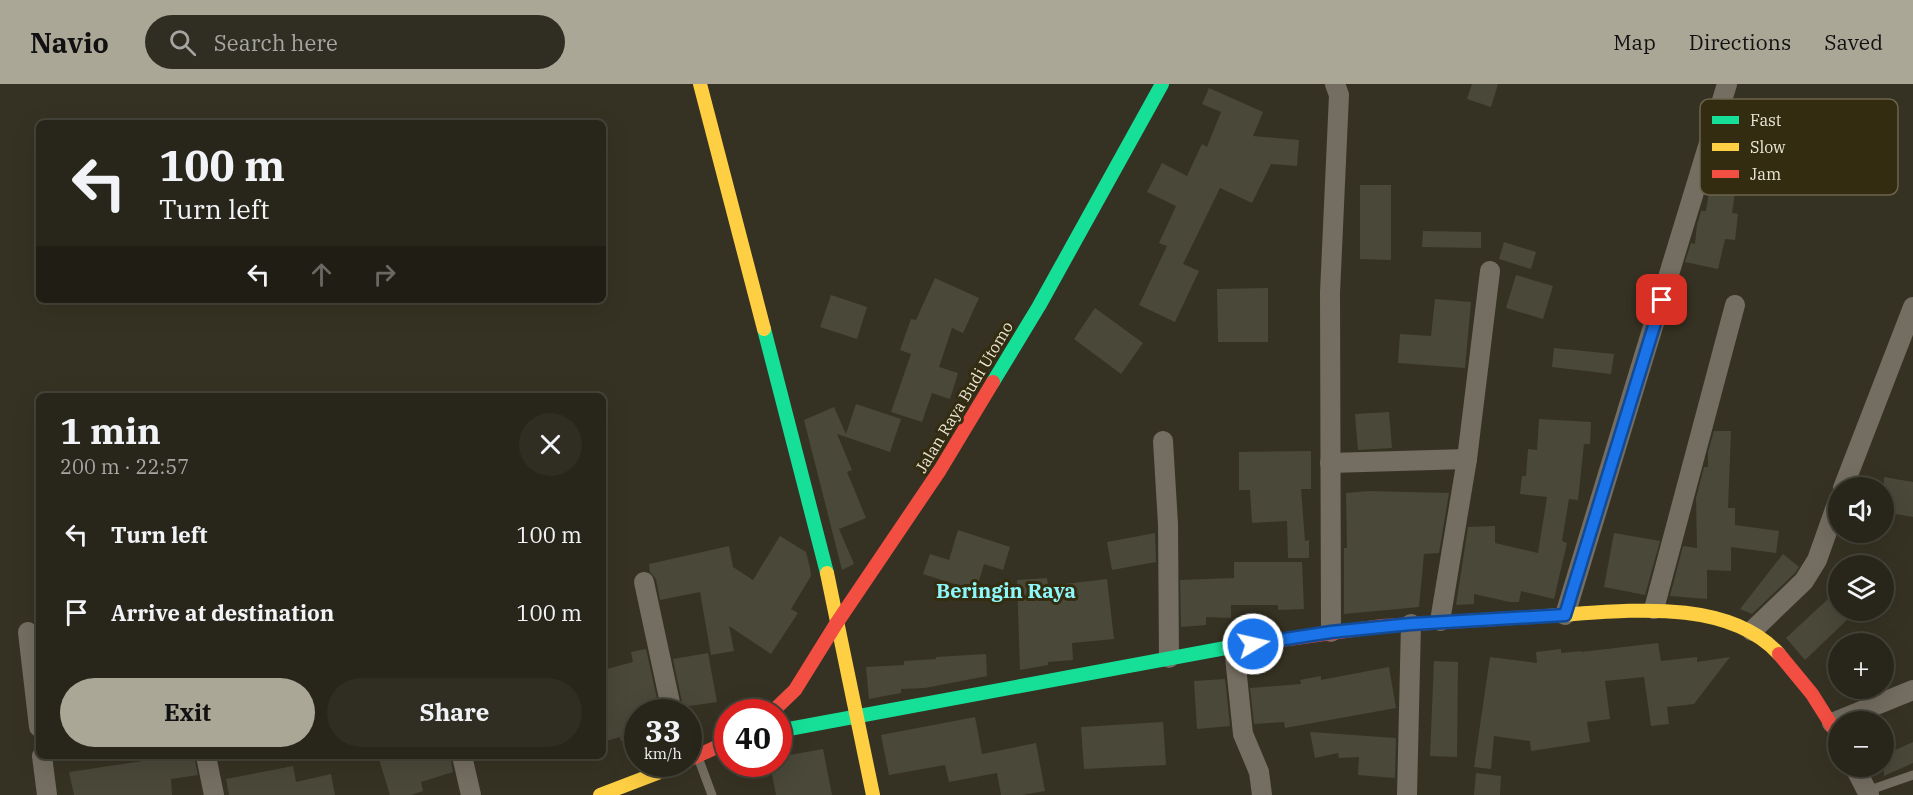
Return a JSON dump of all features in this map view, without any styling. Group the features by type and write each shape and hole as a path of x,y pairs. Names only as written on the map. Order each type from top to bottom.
{"main road":[{"path":"700,84 825,564 873,795"},
{"name":"Jalan Raya Budi Utomo","path":"786,699 795,690 836,624 940,470 1038,306 1162,84"},
{"path":"792,729 1169,658 1331,632 1440,621 1654,609 1711,617 1752,631 1778,651 1828,720"},
{"path":"600,795 647,777"}],"street":[{"path":"1331,632 1330,293 1339,96 1335,84"},
{"path":"1722,99 1727,84"},
{"path":"1565,615 1700,172"},
{"path":"1440,621 1467,459 1490,271"},
{"path":"1654,609 1735,305"},
{"path":"1847,477 1913,307"},
{"path":"1163,441 1168,524 1169,658"},
{"path":"1330,463 1467,459"},
{"path":"1752,631 1804,581 1816,560 1828,528"},
{"path":"644,582 669,699"},
{"path":"1407,795 1411,624"},
{"path":"28,632 36,701"},
{"path":"1234,647 1243,734 1258,772 1262,795"},
{"path":"1872,711 1913,690"},
{"path":"42,759 47,795"},
{"path":"207,759 214,795"},
{"path":"463,759 471,795"},
{"path":"1860,777 1868,793"}],"lane":[{"path":"1868,793 1913,775"},
{"path":"702,776 712,795"}],"building":[{"path":"1472,84 1498,84 1491,107 1467,99"},
{"path":"1209,88 1263,112 1253,136 1299,140 1297,166 1271,164 1252,203 1220,188 1183,264 1199,271 1175,322 1139,305 1167,246 1159,243 1176,206 1147,192 1162,163 1187,176 1202,144 1207,147 1221,112 1202,104"},
{"path":"1360,185 1391,185 1391,260 1360,259"},
{"path":"1709,195 1734,195 1732,213 1738,214 1735,240 1725,239 1718,269 1685,262 1691,243 1695,244 1701,211 1706,211"},
{"path":"1423,231 1481,232 1481,248 1422,247"},
{"path":"1504,242 1536,252 1531,269 1499,259"},
{"path":"1516,275 1553,286 1543,319 1506,308"},
{"path":"935,278 979,298 963,333 952,328 939,367 958,373 950,399 932,393 922,422 891,412 911,354 900,350 911,319 916,320"},
{"path":"1268,288 1268,342 1218,342 1217,289"},
{"path":"831,295 867,307 857,339 820,327"},
{"path":"1435,299 1471,302 1465,368 1398,363 1400,334 1431,336"},
{"path":"1095,308 1143,343 1121,374 1074,339"},
{"path":"1554,348 1614,354 1611,374 1552,367"},
{"path":"856,404 901,419 890,452 837,434 852,470 847,472 866,518 839,529 854,564 842,570 804,420 834,407 846,434"},
{"path":"1389,412 1392,448 1358,450 1355,414"},
{"path":"1539,419 1591,422 1590,444 1584,444 1578,500 1569,499 1562,541 1567,543 1554,599 1521,591 1519,602 1474,594 1474,604 1456,605 1468,527 1495,526 1495,543 1538,553 1547,497 1520,494 1522,476 1526,476 1528,449 1537,450"},
{"path":"1714,431 1731,431 1728,508 1735,508 1735,525 1779,531 1776,553 1731,547 1731,571 1707,570 1707,599 1670,596 1683,546 1697,548 1696,498 1704,467 1708,467 1708,452"},
{"path":"1311,451 1311,489 1301,489 1305,541 1309,540 1309,558 1288,558 1287,521 1252,523 1250,490 1239,490 1239,452"},
{"path":"1894,479 1913,482 1913,517 1894,514"},
{"path":"1369,491 1449,493 1439,553 1424,554 1419,607 1344,614 1344,548 1347,548 1346,493"},
{"path":"958,530 1010,547 1003,570 984,564 976,591 923,574 930,554 949,560"},
{"path":"1155,533 1156,562 1112,570 1107,542"},
{"path":"1614,533 1660,541 1645,595 1604,587"},
{"path":"780,536 806,552 810,568 811,576 791,609 798,613 771,654 729,626 734,651 711,655 700,592 660,600 656,579 650,572 649,564 729,546 733,567 753,580"},
{"path":"1783,554 1799,567 1795,573 1752,614 1740,609"},
{"path":"1234,562 1302,562 1304,609 1278,610 1278,605 1231,605 1231,618 1206,617 1206,625 1181,627 1180,580 1234,578"},
{"path":"1047,578 1048,586 1107,579 1114,639 1072,643 1073,660 1048,662 1048,665 1020,670 1017,580"},
{"path":"1828,599 1828,621 1846,621 1833,633 1828,633 1828,638 1805,660 1786,638"},
{"path":"1658,643 1661,661 1697,657 1697,662 1730,657 1694,704 1667,707 1669,724 1651,726 1644,677 1605,681 1610,719 1587,722 1590,742 1531,751 1530,741 1494,736 1491,769 1474,767 1490,657 1537,663 1536,652 1561,649 1561,653 1581,652"},
{"path":"646,649 657,699 624,699 624,740 621,741 620,737 606,741 606,669 633,662 631,652"},
{"path":"708,653 716,699 714,699 714,702 702,704 702,699 681,699 673,659"},
{"path":"986,654 987,676 925,688 901,689 901,693 869,699 866,667 904,665 904,661 936,659 936,657"},
{"path":"1434,661 1458,662 1457,757 1430,756"},
{"path":"1389,667 1396,708 1285,728 1284,722 1254,724 1250,688 1301,684 1300,680 1321,676 1321,680"},
{"path":"1225,679 1230,726 1197,729 1194,681"},
{"path":"975,717 982,754 1036,743 1045,791 1022,795 1001,795 997,773 949,782 945,765 889,775 881,735"},
{"path":"1163,722 1166,765 1084,769 1081,727"},
{"path":"1310,732 1396,738 1395,778 1358,775 1359,757 1339,758 1338,753 1315,758"},
{"path":"1913,742 1913,763 1894,772 1894,751"},
{"path":"823,749 832,795 776,795 773,777 792,777 792,755"},
{"path":"156,759 195,759 198,775 171,779 172,795 74,795 69,772"},
{"path":"379,759 451,759 453,772 421,782 423,791 411,795 390,795"},
{"path":"293,766 296,782 331,774 335,795 229,795 226,779"},
{"path":"1476,773 1501,776 1500,795 1474,795"}],"traffic: fast":[{"path":"993,382 1039,306 1162,84"},
{"path":"764,329 827,573"},
{"path":"792,728 1231,647"}],"traffic: slow":[{"path":"700,84 764,329"},
{"path":"827,573 873,795"},
{"path":"1545,616 1637,611 1669,611 1700,615 1730,623 1756,635 1779,654"},
{"path":"600,795 647,777"}],"traffic: jam":[{"path":"786,699 795,690 836,624 940,470 993,382"},
{"path":"1231,647 1382,626 1545,616"},
{"path":"1779,654 1812,694 1828,719"},
{"path":"702,754 714,748"}],"district":[{"name":"Beringin Raya","path":"1006,591"}],"route":[{"path":"1253,644 1331,632 1440,621 1565,615 1662,300"}]}
